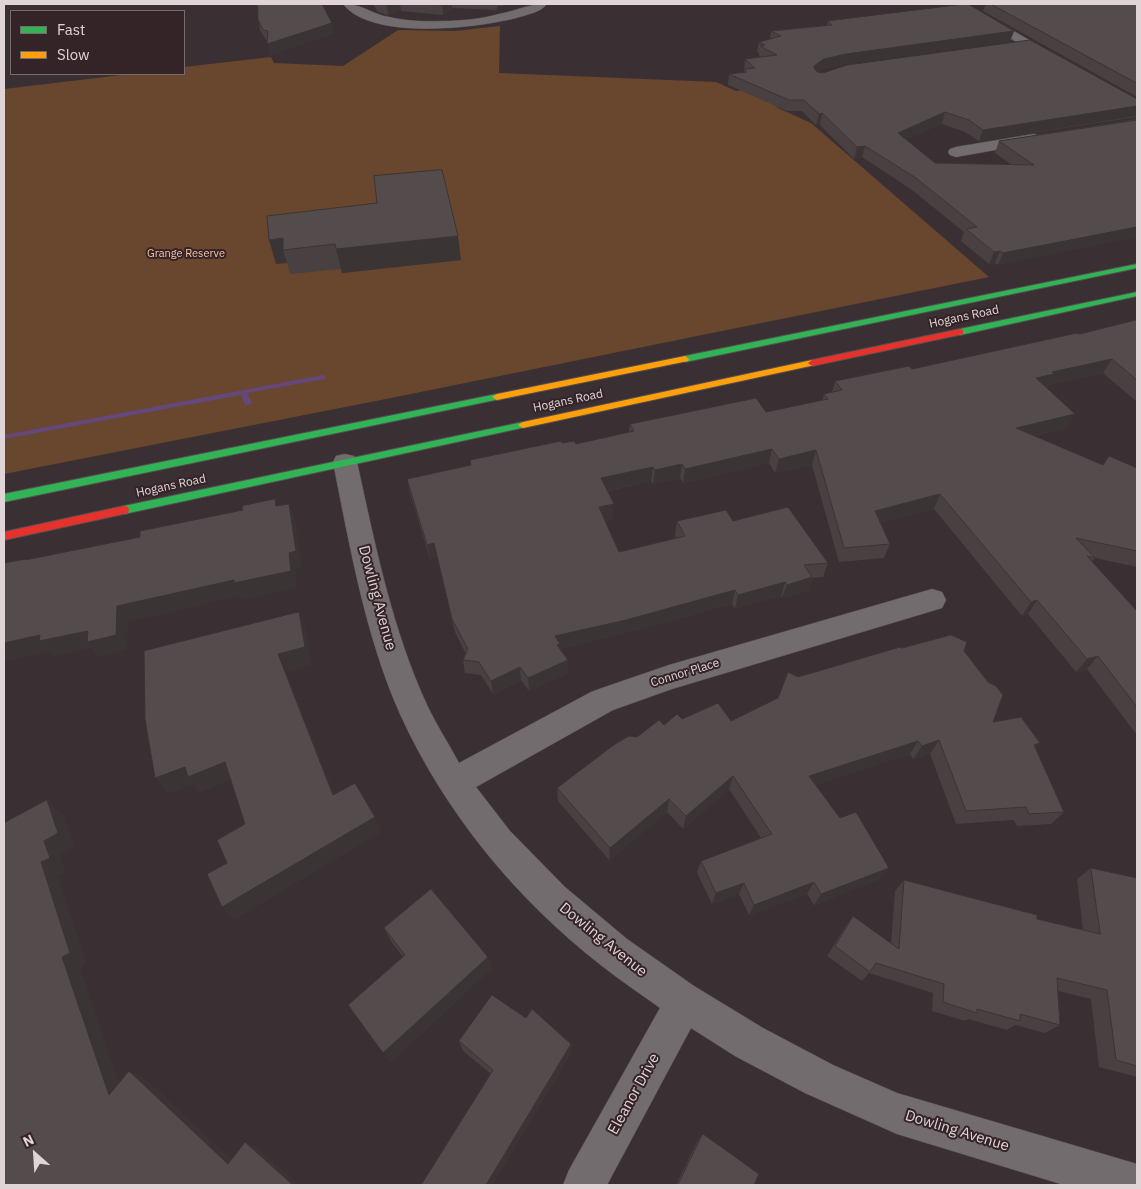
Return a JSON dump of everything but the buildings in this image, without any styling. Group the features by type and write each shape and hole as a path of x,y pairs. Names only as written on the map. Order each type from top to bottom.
{"street":[{"path":"349,4 359,11 383,19 437,25 477,23 502,18 528,11 541,4"},
{"path":"959,4 1068,66"},
{"path":"1004,47 1029,44"},
{"path":"956,152 1051,137"},
{"name":"Hogans Road","path":"4,536 342,446 472,406 1137,266"},
{"name":"Hogans Road","path":"4,498 342,446 484,429 1137,294"},
{"name":"Dowling Avenue","path":"342,446 364,550 385,634 415,714 452,782 509,856 580,925 684,1003 790,1065 890,1111 1137,1185"},
{"name":"Connor Place","path":"452,782 602,701 669,677 932,600"},
{"name":"Eleanor Drive","path":"584,1185 684,1003"}],"green space":[{"name":"Grange Reserve","path":"500,26 499,73 716,82 736,91 794,83 806,88 776,107 811,123 989,277 4,474 4,89 122,75 185,75 185,67 271,57 274,63 343,66 398,30 455,31"}],"waterway":[{"path":"243,392 323,377"},
{"path":"4,437 243,392"},
{"path":"243,392 248,403"}],"traffic: fast":[{"path":"685,359 1137,266"},
{"path":"960,332 1137,294"},
{"path":"4,498 497,397"},
{"path":"124,510 523,425"}],"traffic: slow":[{"path":"497,397 685,359"},
{"path":"523,425 812,363"}],"traffic: jam":[{"path":"812,363 960,332"},
{"path":"4,536 124,510"}]}
